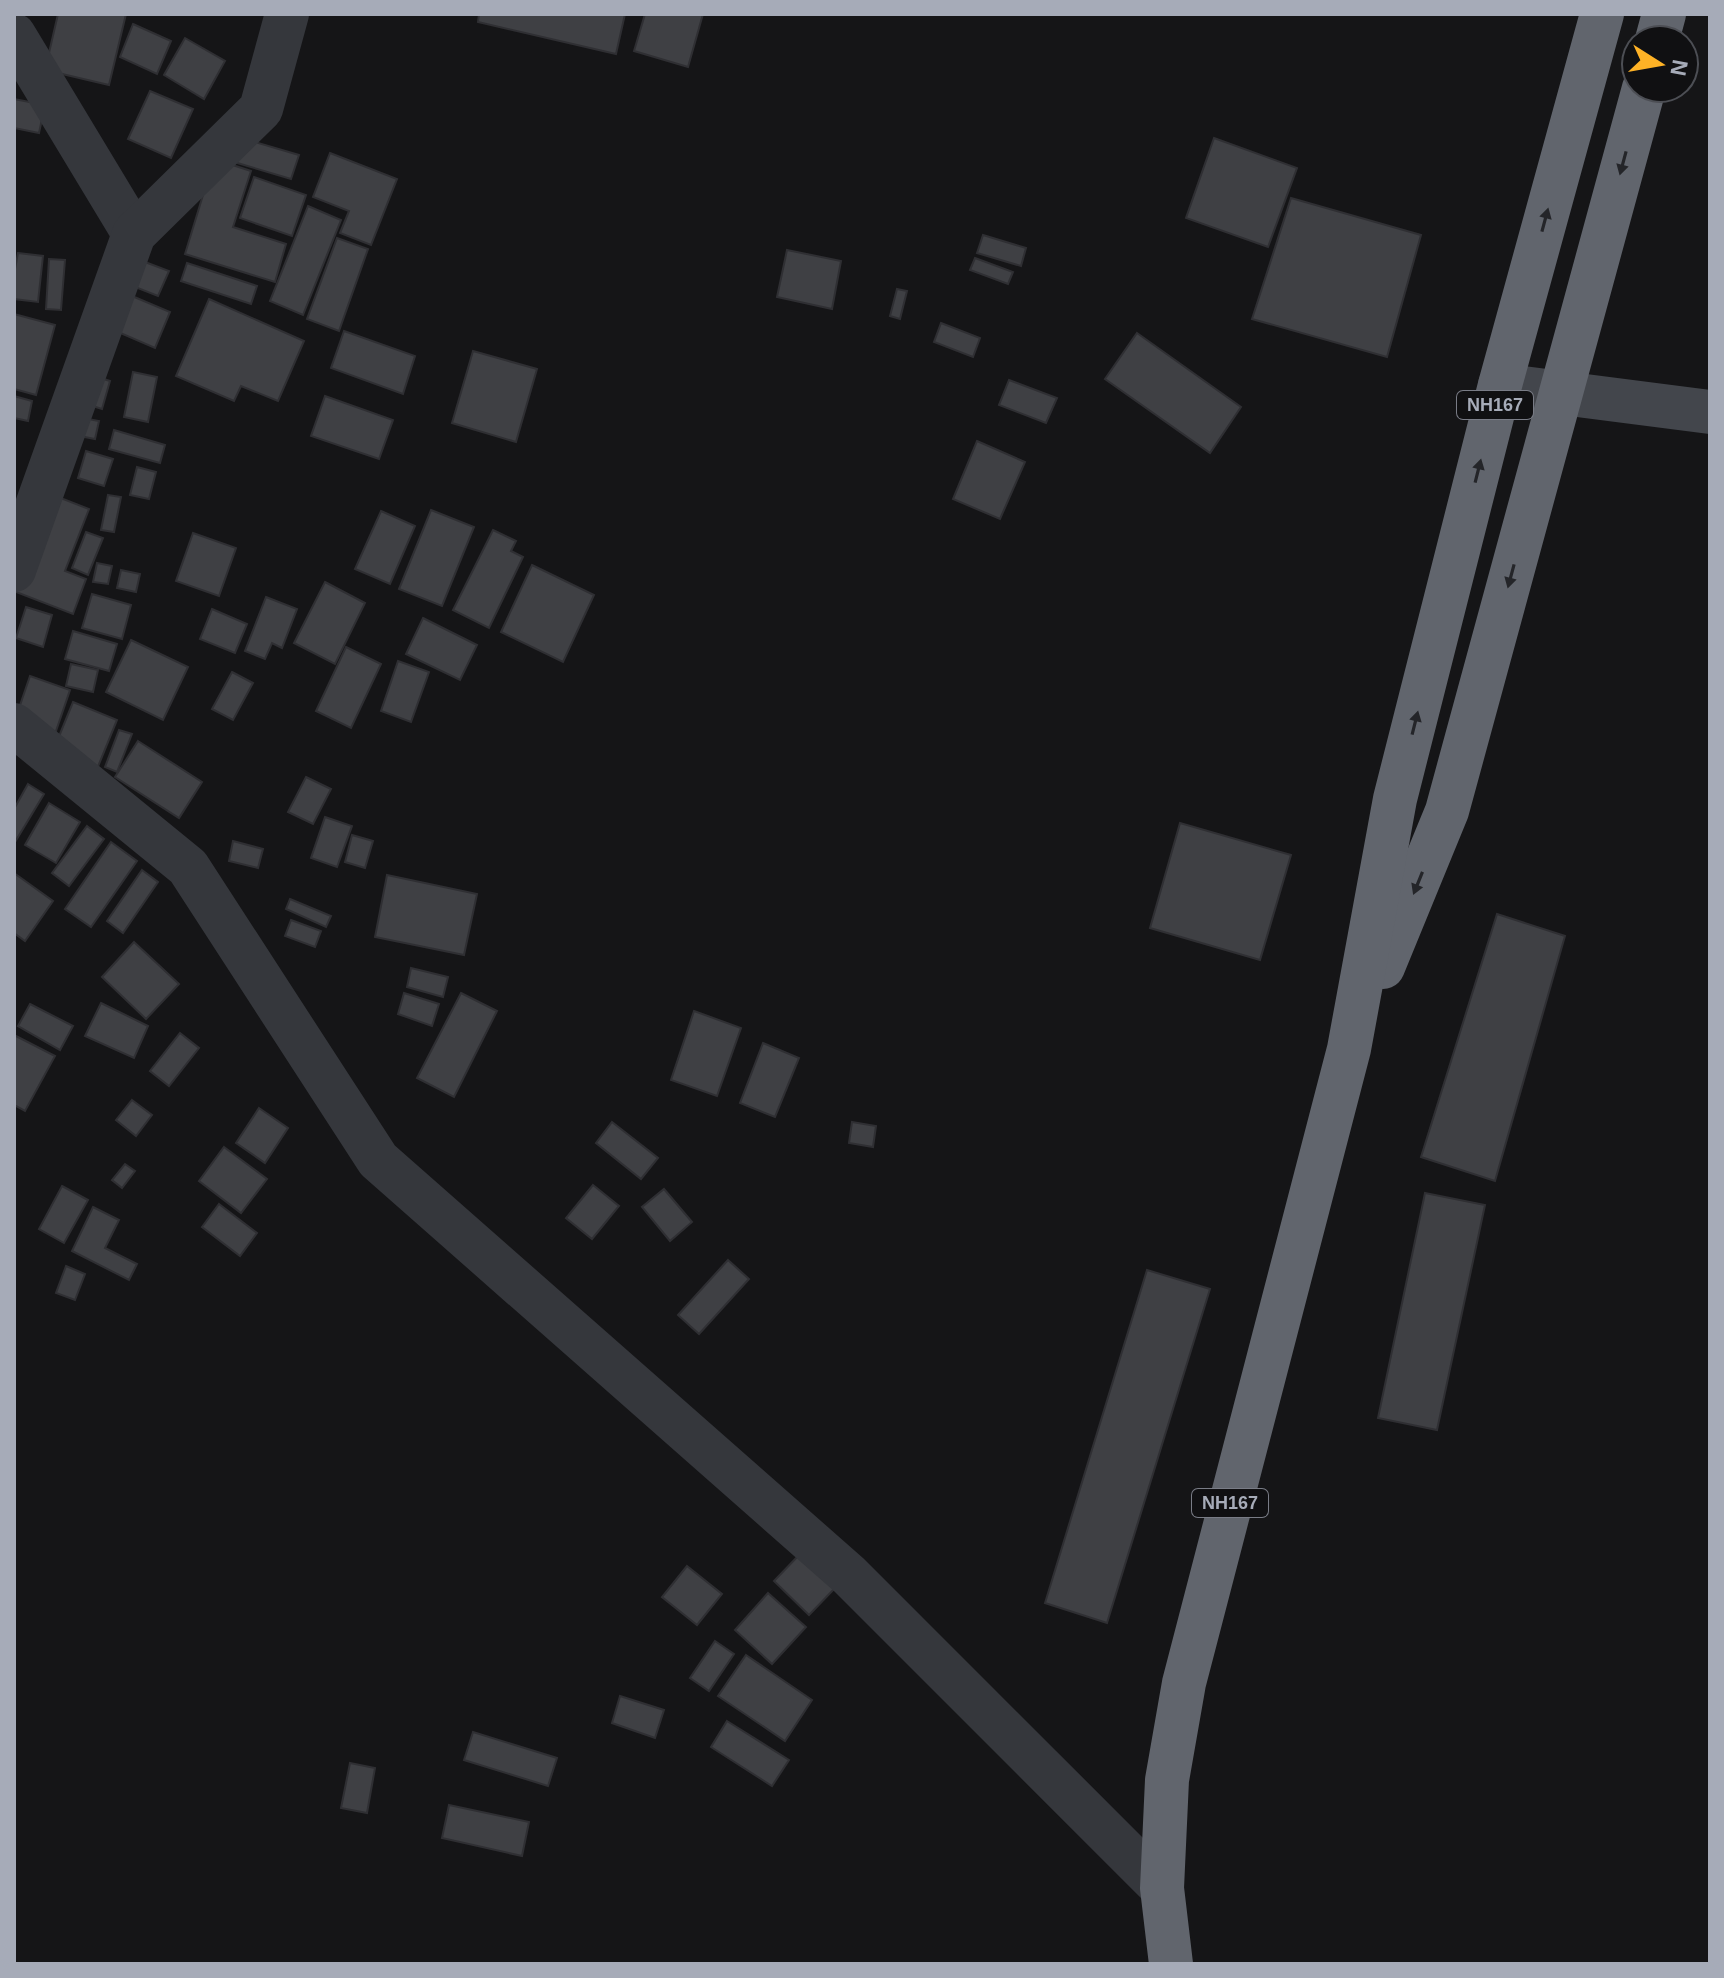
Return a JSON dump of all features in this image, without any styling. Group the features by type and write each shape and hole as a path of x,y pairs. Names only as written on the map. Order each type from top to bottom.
{"highway":[{"name":"NH167","path":"1171,1964 1162,1888 1167,1780 1184,1683 1349,1049 1395,799 1500,385 1602,14"},
{"name":"NH167","path":"1349,1049 1447,811 1640,104"}],"main road":[{"path":"1500,385 1710,412"}],"street":[{"path":"14,570 26,499 134,234 261,109 287,14"},
{"path":"14,35 134,234"},
{"path":"14,725 188,867 378,1160 849,1575 1162,1888"}],"building":[{"path":"58,14 126,14 109,85 45,70"},
{"path":"479,14 625,14 616,54 478,22"},
{"path":"645,14 703,14 688,67 634,51"},
{"path":"133,24 171,41 157,74 120,57"},
{"path":"185,38 225,61 204,99 164,75"},
{"path":"150,91 193,109 171,158 128,139"},
{"path":"14,99 45,105 39,133 14,128"},
{"path":"241,138 299,155 291,179 234,162"},
{"path":"1214,138 1297,168 1268,247 1186,218"},
{"path":"330,153 397,179 371,245 340,233 349,211 313,197"},
{"path":"214,159 251,171 233,227 286,244 275,282 185,254"},
{"path":"254,177 306,195 292,236 240,218"},
{"path":"1291,198 1421,235 1387,357 1252,319"},
{"path":"308,206 341,220 303,315 270,301"},
{"path":"983,235 1026,248 1021,266 977,253"},
{"path":"337,238 368,249 339,331 307,319"},
{"path":"787,250 841,261 832,309 777,297"},
{"path":"18,253 43,256 38,302 14,299"},
{"path":"975,258 1013,272 1008,284 970,270"},
{"path":"49,259 65,260 61,310 46,309"},
{"path":"145,262 169,271 158,296 135,287"},
{"path":"187,263 257,286 251,304 181,281"},
{"path":"897,289 907,291 900,319 890,316"},
{"path":"132,296 170,312 155,348 118,332"},
{"path":"209,299 304,341 278,401 241,386 234,401 176,376"},
{"path":"14,314 55,325 36,395 14,389"},
{"path":"941,323 980,338 973,357 934,342"},
{"path":"344,331 415,356 403,394 331,368"},
{"path":"1137,333 1241,407 1210,453 1105,379"},
{"path":"473,351 537,369 516,442 452,423"},
{"path":"133,372 157,377 148,422 124,417"},
{"path":"91,375 110,381 102,409 83,403"},
{"path":"1009,380 1057,398 1046,423 999,405"},
{"path":"14,396 32,401 28,421 14,418"},
{"path":"325,396 393,420 379,459 311,436"},
{"path":"77,417 99,421 95,439 74,435"},
{"path":"114,430 165,445 160,463 109,449"},
{"path":"977,441 1025,462 1000,519 953,499"},
{"path":"86,451 113,459 104,486 78,478"},
{"path":"137,467 156,472 149,499 130,495"},
{"path":"53,495 89,509 65,571 86,579 73,614 16,592"},
{"path":"108,495 121,497 114,532 101,530"},
{"path":"431,510 474,527 442,606 399,589"},
{"path":"381,511 415,526 390,584 355,569"},
{"path":"493,530 516,541 511,551 523,557 489,628 453,610"},
{"path":"86,532 103,538 88,575 72,568"},
{"path":"193,533 236,548 219,596 176,581"},
{"path":"97,563 112,566 108,584 93,582"},
{"path":"532,565 594,595 563,662 501,632"},
{"path":"121,570 140,574 136,592 117,588"},
{"path":"325,582 365,603 335,664 294,643"},
{"path":"92,594 131,605 122,639 82,628"},
{"path":"266,597 297,609 282,648 272,643 265,659 245,651"},
{"path":"26,607 52,615 43,647 16,638"},
{"path":"212,609 247,624 235,653 200,639"},
{"path":"423,618 477,645 460,680 406,654"},
{"path":"73,631 117,644 109,671 65,659"},
{"path":"131,640 188,667 163,720 106,692"},
{"path":"346,647 381,664 351,728 316,711"},
{"path":"398,661 429,672 411,722 381,711"},
{"path":"71,664 98,670 93,692 66,686"},
{"path":"232,672 253,683 233,720 212,709"},
{"path":"30,676 70,690 55,734 15,720"},
{"path":"73,702 117,720 97,769 53,751"},
{"path":"119,730 132,734 117,772 105,767"},
{"path":"138,741 202,782 179,818 115,777"},
{"path":"306,777 331,789 313,824 288,812"},
{"path":"28,784 44,794 15,842 14,809"},
{"path":"49,803 80,822 56,863 25,845"},
{"path":"325,817 352,826 337,867 311,858"},
{"path":"1180,823 1291,855 1260,960 1150,928"},
{"path":"87,826 104,839 69,886 52,873"},
{"path":"352,835 373,841 365,868 345,862"},
{"path":"233,841 263,849 258,868 229,861"},
{"path":"111,842 137,861 91,927 65,909"},
{"path":"142,870 158,882 123,933 107,921"},
{"path":"14,873 53,901 25,941 14,933"},
{"path":"387,875 477,894 464,955 375,937"},
{"path":"290,899 331,916 326,927 286,909"},
{"path":"1497,914 1565,936 1495,1181 1421,1157"},
{"path":"291,920 321,931 315,947 285,936"},
{"path":"134,942 179,984 146,1019 102,977"},
{"path":"411,968 448,977 443,997 407,987"},
{"path":"404,993 439,1004 432,1026 398,1014"},
{"path":"461,993 497,1011 454,1097 417,1078"},
{"path":"101,1003 148,1026 134,1058 85,1036"},
{"path":"30,1004 73,1026 60,1050 18,1026"},
{"path":"694,1011 741,1028 717,1096 671,1080"},
{"path":"180,1033 199,1048 169,1086 150,1071"},
{"path":"14,1035 55,1056 25,1111 14,1105"},
{"path":"763,1043 799,1058 775,1117 740,1103"},
{"path":"132,1100 152,1115 136,1136 116,1120"},
{"path":"259,1108 288,1128 265,1163 236,1143"},
{"path":"612,1122 658,1158 641,1179 596,1143"},
{"path":"852,1122 876,1126 873,1147 849,1143"},
{"path":"224,1147 267,1179 241,1213 199,1181"},
{"path":"125,1164 135,1171 122,1188 112,1180"},
{"path":"593,1185 619,1206 592,1239 566,1218"},
{"path":"62,1186 88,1200 64,1243 39,1229"},
{"path":"664,1189 692,1222 670,1241 642,1207"},
{"path":"1425,1193 1485,1205 1437,1430 1378,1418"},
{"path":"219,1204 257,1233 240,1256 202,1227"},
{"path":"93,1207 119,1220 105,1248 137,1264 129,1280 72,1251"},
{"path":"728,1260 749,1279 699,1334 678,1315"},
{"path":"66,1266 85,1274 75,1300 56,1293"},
{"path":"1147,1270 1210,1289 1107,1623 1045,1603"},
{"path":"801,1553 836,1587 809,1615 774,1581"},
{"path":"687,1566 722,1594 697,1625 662,1597"},
{"path":"768,1593 806,1627 772,1664 735,1630"},
{"path":"715,1641 734,1654 709,1691 690,1678"},
{"path":"746,1655 812,1700 785,1741 718,1696"},
{"path":"620,1696 664,1710 655,1738 612,1723"},
{"path":"727,1721 789,1760 772,1786 711,1747"},
{"path":"473,1732 557,1758 548,1786 464,1760"},
{"path":"350,1763 375,1768 367,1813 341,1808"},
{"path":"449,1805 529,1822 522,1856 442,1838"}]}
